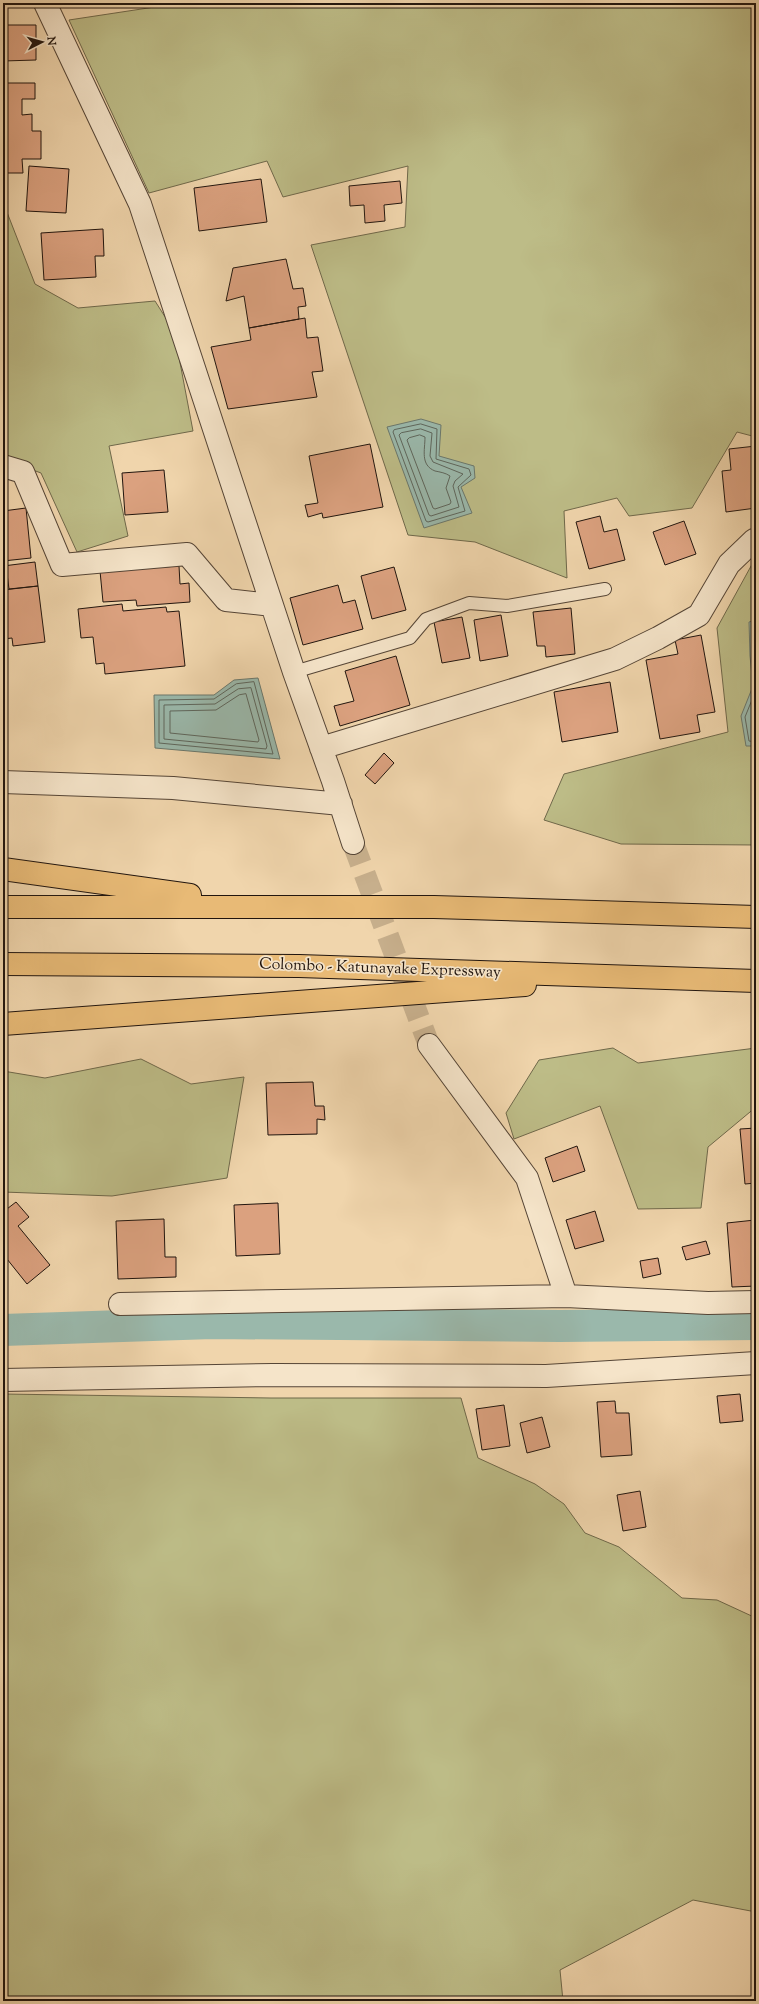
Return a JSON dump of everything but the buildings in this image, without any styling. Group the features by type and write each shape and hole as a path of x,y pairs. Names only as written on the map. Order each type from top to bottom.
{"highway":[{"path":"3,869 269,906"},
{"path":"3,907 434,907 756,917"},
{"name":"Colombo - Katunayake Expressway","path":"3,964 299,966 756,981"},
{"path":"3,1024 640,977"}],"street":[{"path":"45,3 140,204 294,672 341,804 353,843"},
{"path":"3,466 23,472 62,565 187,554 226,600 272,604"},
{"path":"321,748 615,659 658,638 699,615 729,564 754,540"},
{"path":"3,782 173,788 341,804"},
{"path":"429,1045 527,1178 566,1296"},
{"path":"120,1304 566,1296 708,1303 756,1302"},
{"path":"3,1380 273,1375 546,1376 756,1363"}],"lane":[{"path":"294,672 410,638 426,619 469,603 507,606 604,589"}],"shaded area":[{"path":"181,3 756,3 756,437 737,432 692,508 629,516 617,498 564,511 567,578 475,542 408,535 311,245 405,227 408,166 283,197 267,161 149,193 69,20"},
{"path":"3,202 35,284 78,308 155,301 174,331 193,431 109,446 128,536 77,552 41,473 3,459"},
{"path":"756,557 756,845 621,844 544,820 564,774 728,732 717,628"},
{"path":"613,1048 638,1063 756,1048 756,1107 708,1147 701,1208 638,1209 600,1106 514,1139 506,1113 539,1060"},
{"path":"141,1059 191,1084 244,1077 227,1178 112,1196 3,1192 3,1071 45,1078"},
{"path":"3,1394 271,1398 461,1398 478,1458 535,1484 564,1504 585,1533 619,1547 682,1598 717,1600 756,1618 756,1912 693,1900 560,1970 563,2001 3,2001"}],"water":[{"path":"421,419 441,425 439,456 474,466 475,478 461,487 472,513 424,528 387,427"},
{"path":"756,620 756,746 746,746 741,716 753,686 749,622"},
{"path":"258,678 280,759 155,748 154,695 214,695 234,680"}],"waterway":[{"path":"3,1330 212,1323 560,1326 756,1324"}],"tunnel":[{"path":"353,843 429,1045"}]}
